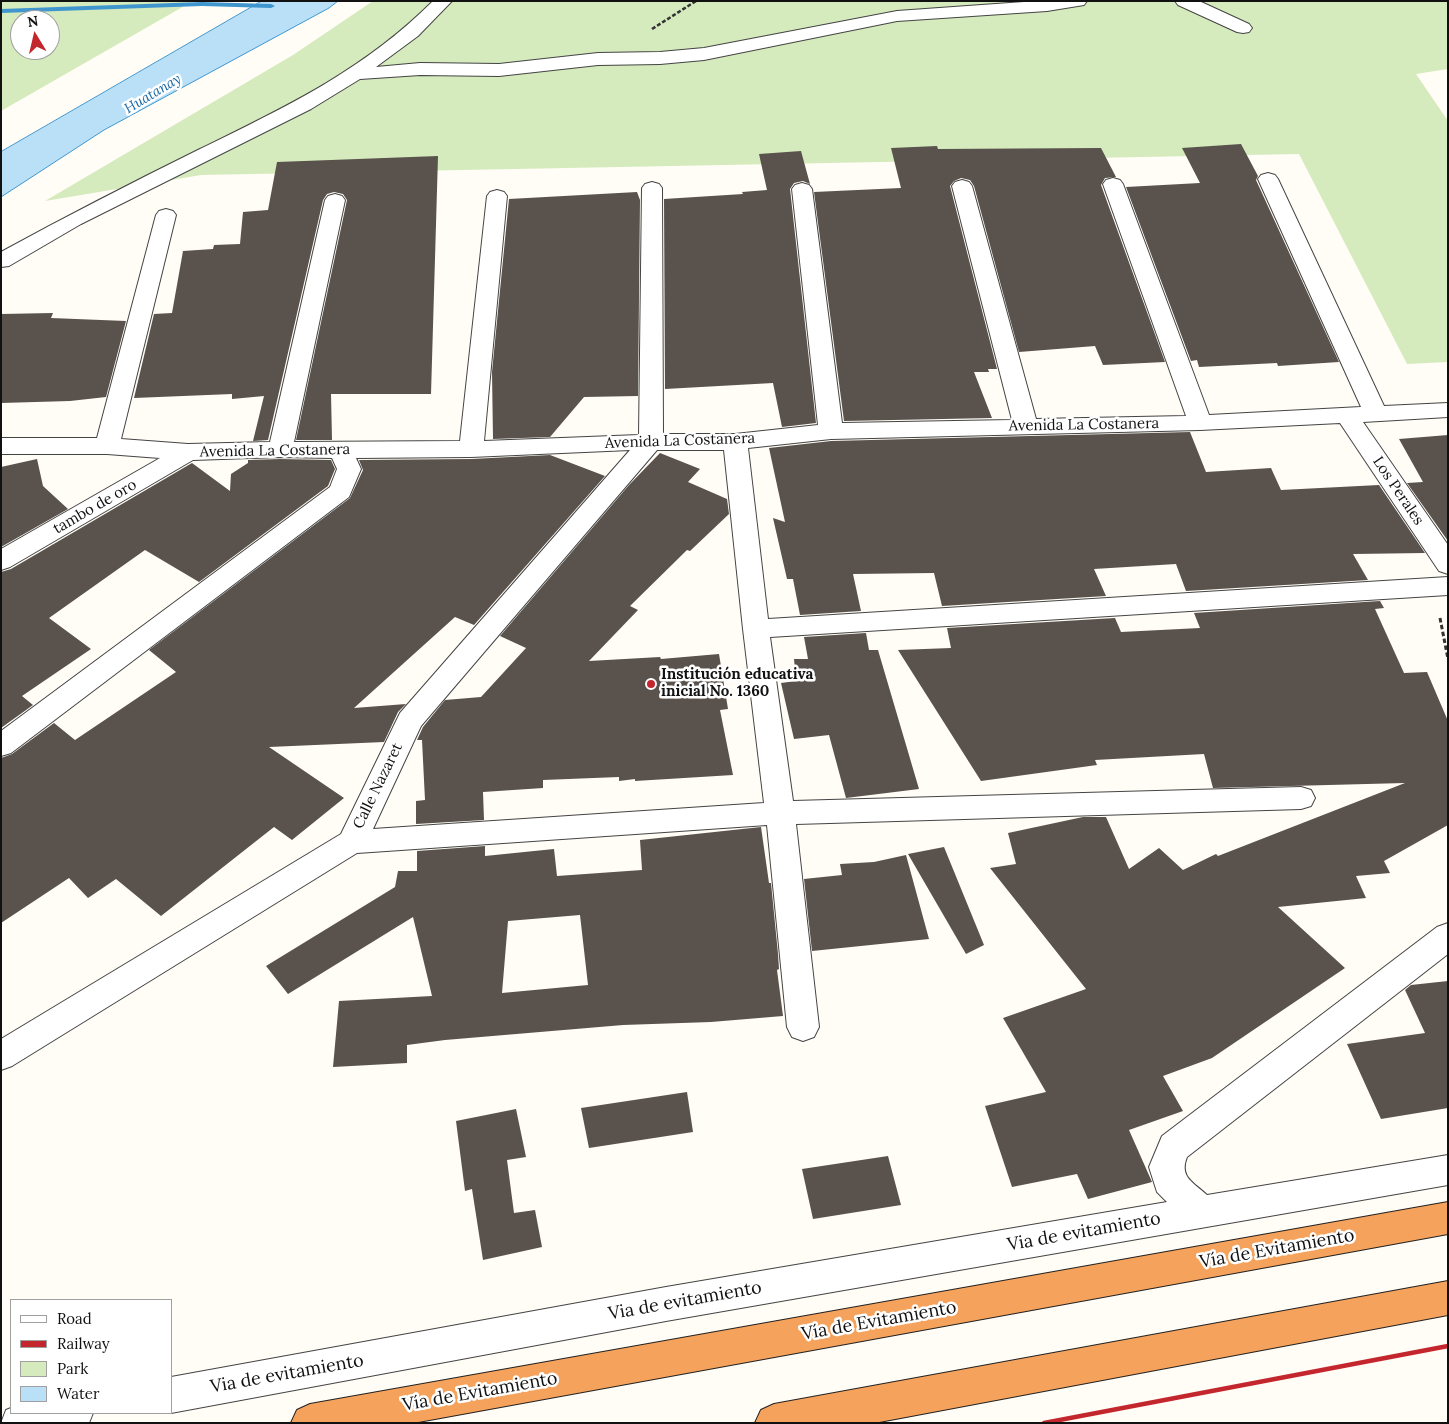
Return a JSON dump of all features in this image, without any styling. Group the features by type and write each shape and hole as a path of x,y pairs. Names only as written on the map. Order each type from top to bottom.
{"highway":[{"name":"Vía de Evitamiento","path":"310,1423 1448,1218"},
{"path":"774,1423 1448,1298"}],"street":[{"path":"1,261 74,220 304,105 356,74 412,32 443,1"},
{"path":"356,74 420,69 499,70 598,59 660,58 704,54 896,16 944,11 1007,10 1078,1"},
{"path":"1184,1 1243,28"},
{"path":"1268,179 1376,415"},
{"path":"1113,184 1200,423"},
{"path":"962,186 1026,426"},
{"path":"651,442 652,188"},
{"path":"802,189 831,431"},
{"path":"471,449 497,196"},
{"path":"280,448 335,200"},
{"path":"107,446 166,215"},
{"name":"Avenida La Costanera","path":"1,446 107,446 188,452 280,448 340,450 471,449 651,442 735,442 831,431 1200,423 1348,417 1448,410"},
{"name":"Los Perales","path":"1348,417 1448,565"},
{"name":"Calle Nazaret","path":"1,1056 352,842 410,720 651,442"},
{"path":"735,442 756,629 780,813 803,1028"},
{"path":"1,746 340,491 349,469 340,450"},
{"name":"tambo de oro","path":"1,561 188,452"},
{"path":"756,629 1448,586"},
{"path":"352,842 780,813 1301,798"},
{"path":"1200,1212 1169,1181 1166,1167 1174,1147 1448,936"},
{"name":"Via de evitamiento","path":"172,1395 666,1304 1448,1170"},
{"path":"19,1423 68,1414"}],"path":[{"path":"1438,613 1448,659"}],"green space":[{"path":"1,1 193,1 1,111"},
{"path":"373,1 1448,1 1448,69 1416,74 1448,121 1448,362 1407,364 1299,154 201,175 45,201 293,55"}],"water":[{"name":"Huatanay","path":"262,1 338,1 329,8 104,130 1,197 1,152"}],"building":[{"path":"1241,144 1258,176 1256,180 1339,362 1278,366 1277,363 1199,367 1197,360 1191,361 1126,187 1200,183 1182,148"},
{"path":"937,146 938,149 1101,148 1116,177 1105,178 1101,185 1165,362 1103,365 1095,346 1019,352 974,186 970,180 961,178 954,181 950,186 997,369 988,369 989,372 974,372 992,418 844,421 814,192 901,188 891,148"},
{"path":"801,151 810,184 803,181 794,183 790,189 816,423 782,427 773,383 665,389 664,199 743,194 742,192 767,190 759,154"},
{"path":"438,156 431,394 331,394 332,440 296,440 347,200 343,194 334,192 327,194 323,200 268,440 253,441 264,396 232,399 232,394 134,398 154,314 172,313 183,251 213,249 214,245 240,244 243,212 268,210 277,162"},
{"path":"637,192 640,200 638,396 584,397 550,437 493,439 492,372 509,199"},
{"path":"53,313 51,318 126,321 106,397 70,401 1,403 1,314"},
{"path":"1190,432 1206,472 1271,468 1281,490 1379,485 1425,553 1353,554 1368,580 1186,591 1176,564 1094,569 1106,596 942,606 934,573 853,574 861,611 800,615 793,579 787,579 773,518 785,522 769,448 831,441"},
{"path":"1448,435 1448,541 1407,483 1423,482 1399,439"},
{"path":"660,453 700,469 688,482 727,499 729,514 690,551 687,550 630,606 638,610 589,661 660,657 661,659 719,654 728,709 720,710 733,775 635,781 635,779 619,781 619,777 543,780 543,788 483,792 484,820 416,824 416,801 425,800 422,740 417,740 423,727 445,700 481,697 526,648 500,636 629,485"},
{"path":"550,455 605,476 474,625 455,617 354,708 406,704 398,712 384,742 269,747 344,798 292,840 274,827 161,916 116,879 88,898 69,878 1,923 1,758 12,754 54,723 75,740 176,672 149,650 350,498 363,470 359,460 471,459"},
{"path":"37,459 43,486 68,509 1,547 1,467"},
{"path":"248,460 331,460 335,469 328,486 199,582 145,550 49,618 91,649 22,696 33,705 1,728 1,572 11,569 192,463 230,491 231,474 248,463"},
{"path":"1380,601 1384,608 1375,609 1404,673 1427,672 1448,721 1448,825 1384,861 1390,873 1356,876 1366,898 1278,907 1345,968 1212,1058 1163,1076 1183,1111 1129,1130 1152,1182 1088,1199 1077,1174 1012,1187 985,1106 1046,1092 1003,1018 1086,989 990,868 1016,864 1008,833 1083,817 1106,817 1129,869 1159,848 1183,870 1216,854 1218,856 1405,783 1213,788 1204,754 1095,760 1097,765 981,781 898,650 951,648 947,628 1115,618 1121,632 1200,628 1194,613"},
{"path":"866,633 869,650 878,650 919,789 846,798 829,735 794,739 781,683 796,681 794,659 808,659 804,637"},
{"path":"761,827 769,883 771,883 778,954 779,969 777,970 783,1016 711,1022 623,1025 445,1040 407,1045 407,1063 333,1067 339,1001 432,996 413,917 288,994 266,966 395,887 398,871 417,871 417,851 485,846 485,856 554,849 557,876 642,870 640,840","holes":["580,915 588,985 502,993 508,921"]},
{"path":"944,847 984,945 966,954 908,854"},
{"path":"906,855 929,939 812,951 804,879 842,875 840,864 874,862"},
{"path":"1448,981 1448,1108 1381,1119 1347,1044 1425,1033 1405,990 1411,985"},
{"path":"687,1092 693,1132 589,1148 581,1108"},
{"path":"516,1109 526,1157 507,1160 514,1213 535,1210 542,1247 483,1260 472,1189 465,1191 456,1121"},
{"path":"888,1156 901,1205 813,1219 802,1169"}],"waterway":[{"path":"1,11 202,4 271,6"}],"railway":[{"path":"1044,1423 1448,1346"}],"place":[{"name":"Institución educativa inicial No. 1360","path":"651,684"}]}
